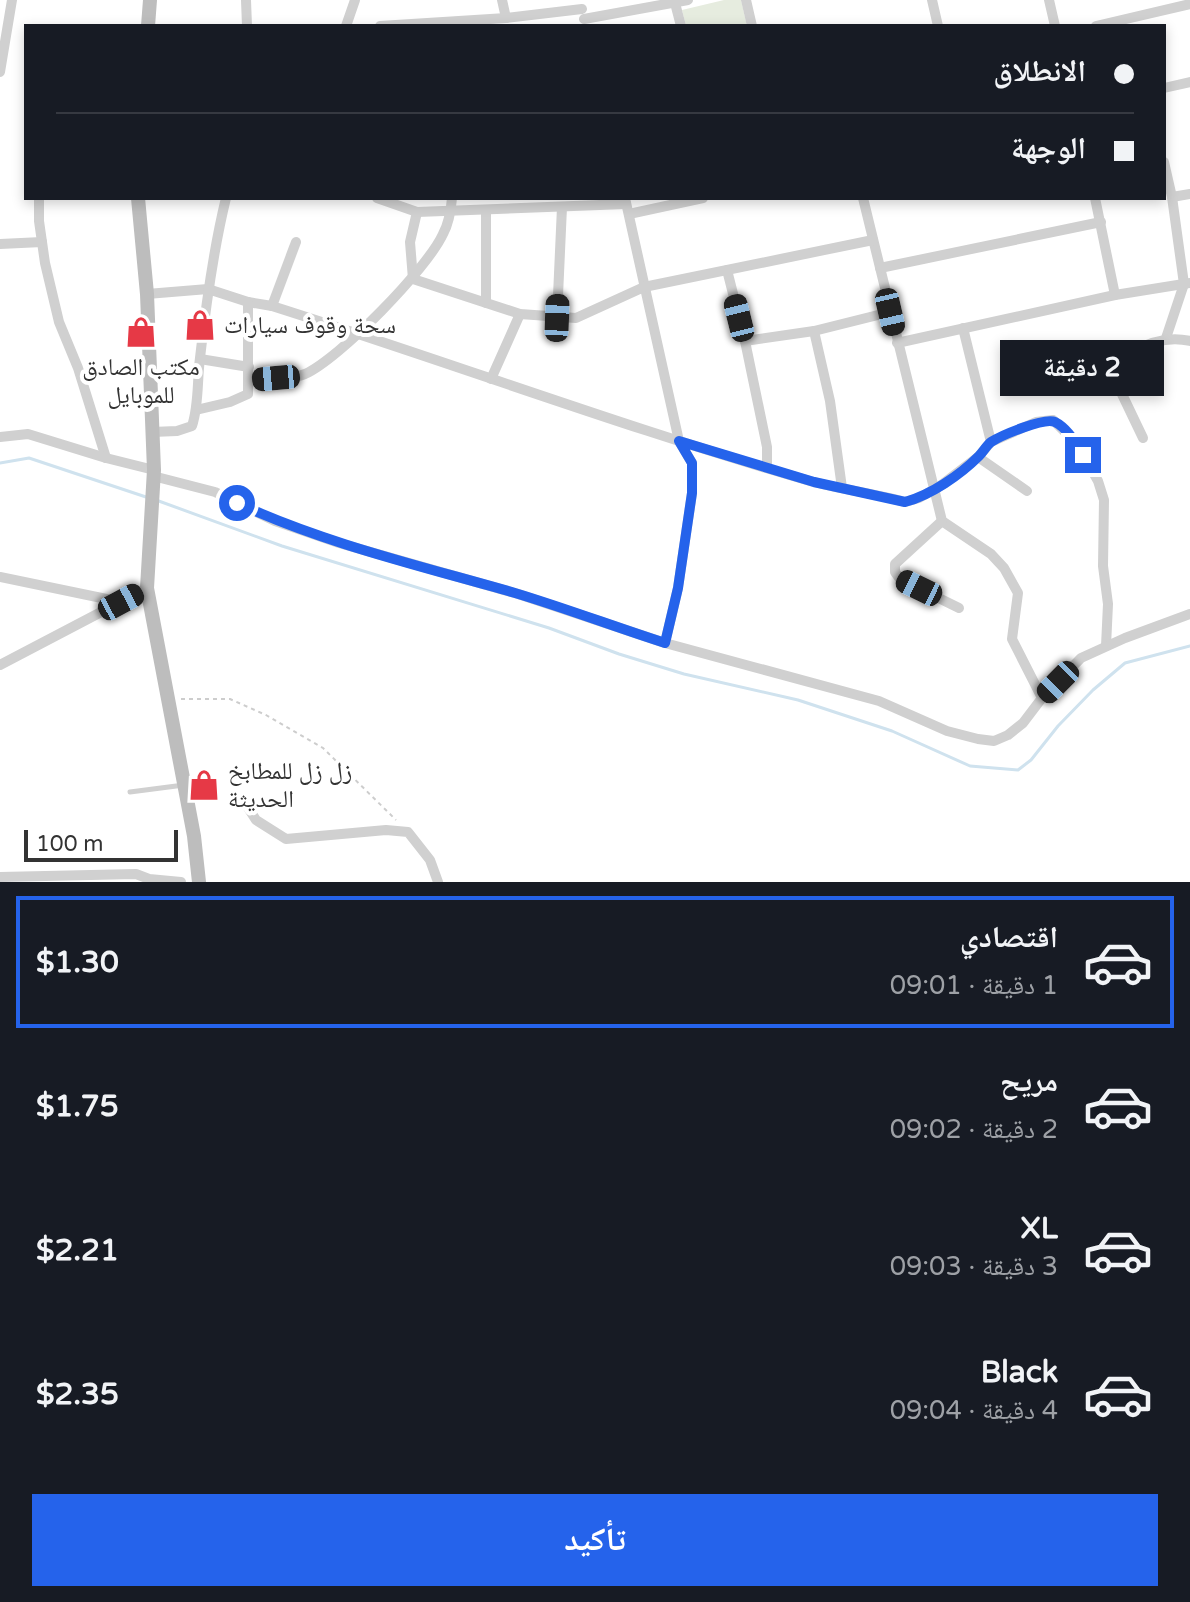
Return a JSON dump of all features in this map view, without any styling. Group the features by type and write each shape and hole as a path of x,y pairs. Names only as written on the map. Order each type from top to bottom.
{"street":[{"path":"0,72 12,0"},
{"path":"148,24 150,0"},
{"path":"246,0 247,24"},
{"path":"347,24 355,0"},
{"path":"502,0 506,18"},
{"path":"412,24 583,13 688,0"},
{"path":"746,0 752,24"},
{"path":"932,0 938,24"},
{"path":"1049,0 1055,24"},
{"path":"675,3 680,24"},
{"path":"1133,22 1190,4"},
{"path":"1166,88 1190,82"},
{"path":"1166,171 1187,283 1166,338"},
{"path":"1172,197 1190,194"},
{"path":"39,200 42,242 59,322 78,368 106,458"},
{"path":"138,200 147,294 152,432 153,478 147,588 199,882"},
{"path":"152,432 177,431 192,426 208,289 226,200"},
{"path":"383,200 417,212 627,205 681,200"},
{"path":"250,380 302,375 320,366 413,279 444,233 452,200"},
{"path":"863,200 942,521 991,554 1004,568 1018,593 1012,639 1042,698"},
{"path":"1096,200 1115,295"},
{"path":"627,205 679,441 692,463 692,493 678,588 665,643"},
{"path":"557,318 562,207"},
{"path":"486,211 486,303"},
{"path":"413,279 410,242 417,212"},
{"path":"880,268 1101,222"},
{"path":"413,279 520,314 576,318 644,287 873,240"},
{"path":"0,244 42,242"},
{"path":"272,306 296,242"},
{"path":"727,270 767,447 767,468"},
{"path":"897,343 1115,295 1187,283"},
{"path":"147,294 208,289 272,306 679,441 767,468 905,502 934,489 978,457 991,442 1036,422 1053,420 1077,444 1104,500 1103,566 1108,604 1106,646"},
{"path":"196,410 248,394 248,302"},
{"path":"745,341 814,331 890,312"},
{"path":"491,379 520,314"},
{"path":"963,328 991,442"},
{"path":"814,331 830,401 842,488"},
{"path":"1085,389 1109,367 1141,347 1166,338 1190,341"},
{"path":"200,359 249,367"},
{"path":"1109,367 1143,438"},
{"path":"1,435 28,434 106,458 153,478 215,492 275,521 339,543 518,594 665,643 879,701 947,731 978,739 994,741 1008,735 1023,723 1042,698 1081,658 1190,614"},
{"path":"978,457 1027,491"},
{"path":"942,521 902,555 895,564 895,572 900,579 959,608"},
{"path":"0,577 121,602"},
{"path":"0,665 147,588"},
{"path":"247,806 256,820 286,839 386,830 408,832 430,860 438,882"},
{"path":"0,877 136,874 149,879 181,882"}],"lane":[{"path":"130,792 184,785"}],"path":[{"path":"169,702 188,698 230,699 266,715 323,748 408,832"}],"shaded area":[{"path":"724,0 741,0 747,24 686,24 682,10"}],"waterway":[{"path":"0,463 29,458 149,498"},
{"path":"156,500 282,546 549,628 619,654 684,674 798,700 892,731 970,766 1018,770 1031,760 1093,690 1125,663 1190,646"}],"place":[{"name":"سحة وقوف سيارات","path":"200,325"},
{"name":"مكتب الصادق للموبايل","path":"141,332"},
{"name":"زل زل للمطابخ الحديثة","path":"204,785"}],"route":[{"path":"237,503 275,521 339,543 518,594 665,643 678,588 692,493 692,463 679,441 814,482 905,502 940,486 978,457 991,442 1036,422 1053,420 1059,424 1083,455"}]}
